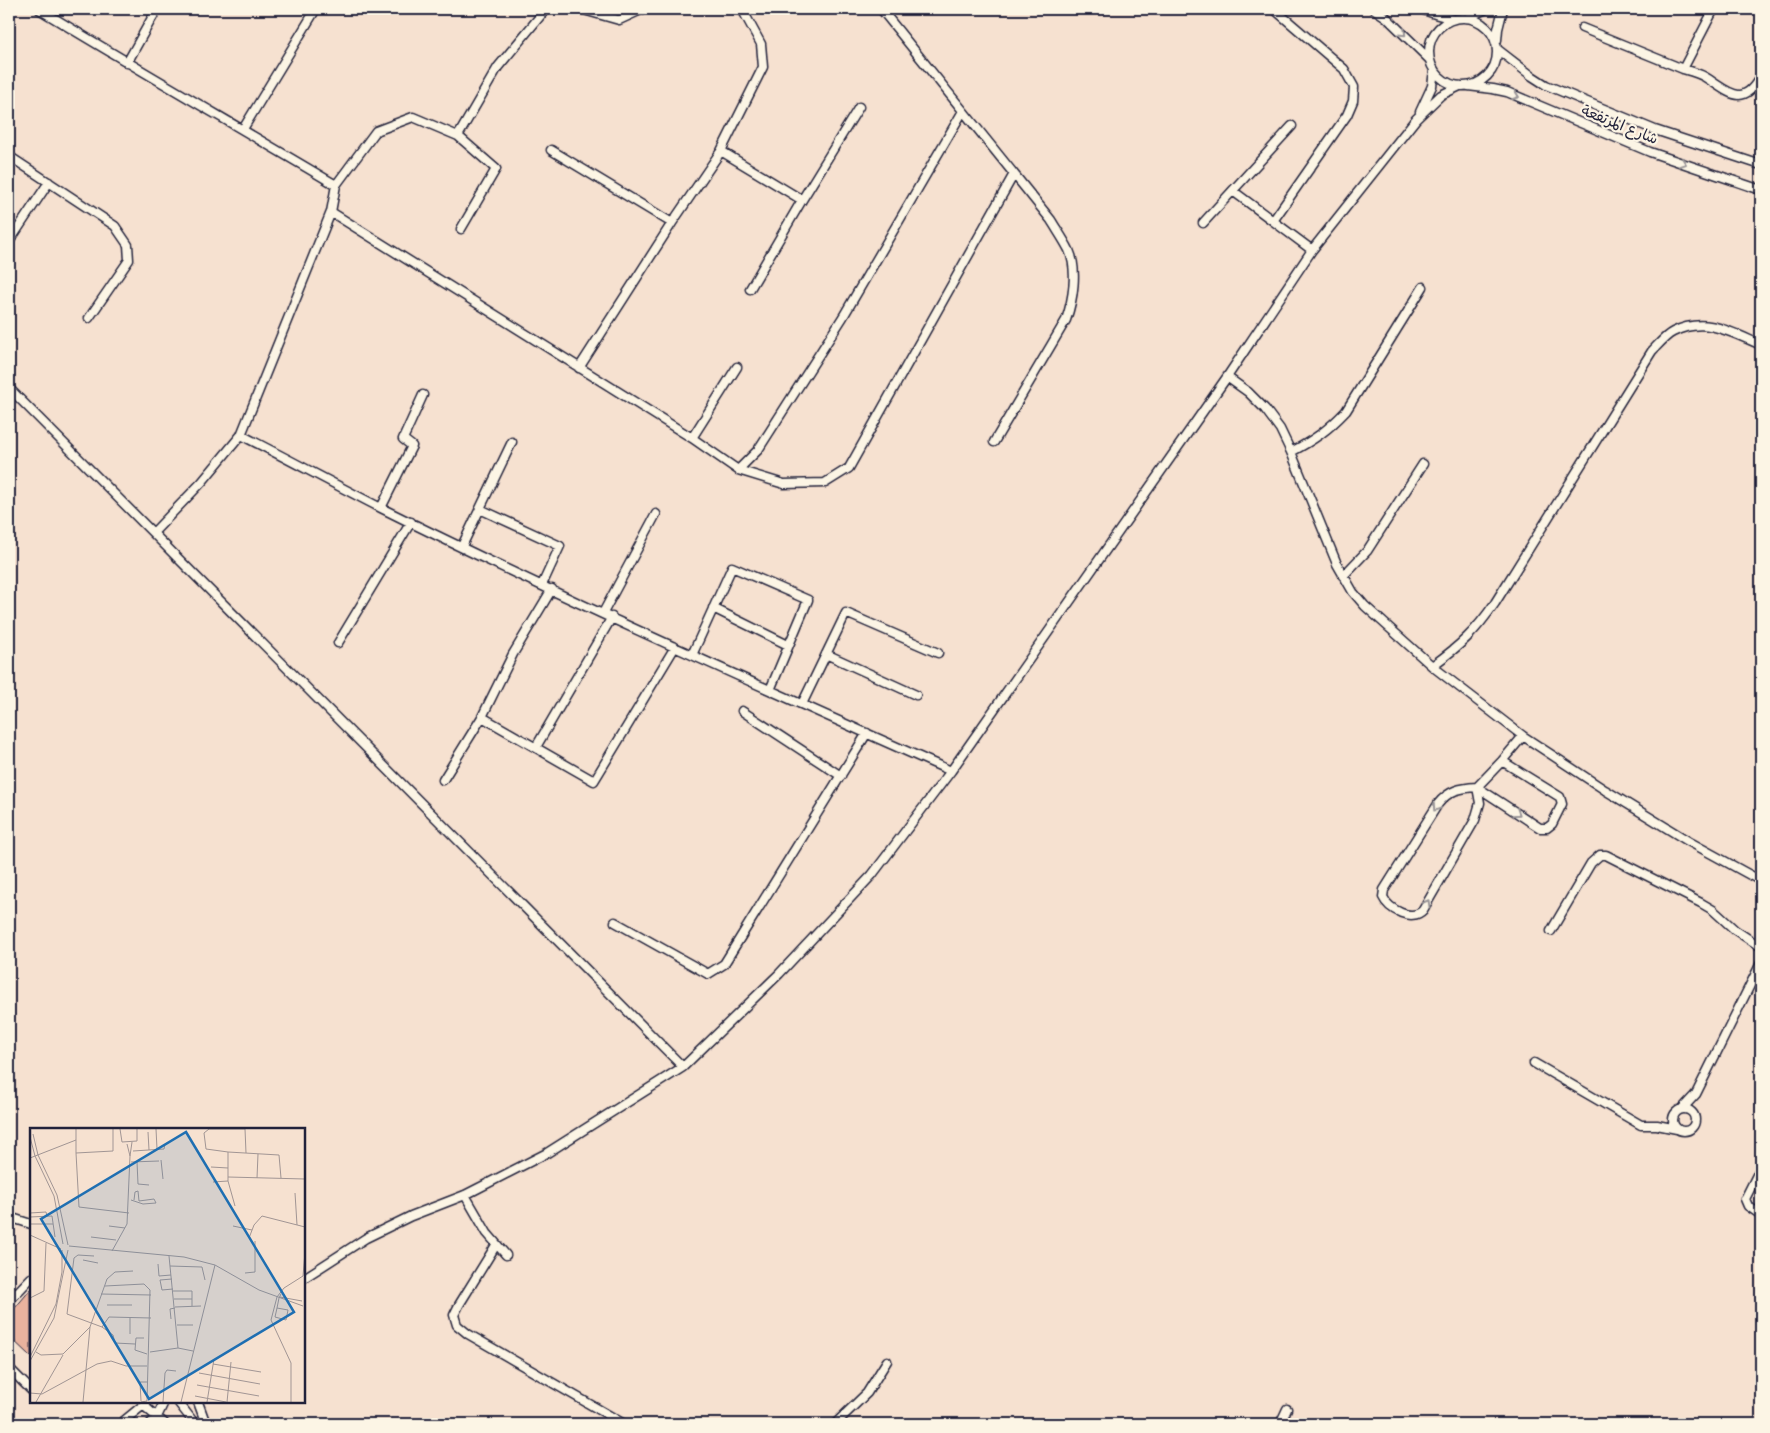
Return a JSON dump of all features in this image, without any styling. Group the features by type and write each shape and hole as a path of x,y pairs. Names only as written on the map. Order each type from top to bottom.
{"lane":[{"path":"39,9 127,63 336,185"},
{"path":"127,63 157,9"},
{"path":"243,129 316,9"},
{"path":"458,136 498,67 546,9"},
{"path":"580,9 619,20 643,9"},
{"path":"578,368 721,152 763,67 761,44 742,9"},
{"path":"881,9 1051,220 1070,251 1074,275 1070,308 1066,320 994,442"},
{"path":"1273,220 1347,115 1353,101 1354,87 1344,70 1274,9"},
{"path":"1374,9 1386,17 1430,60"},
{"path":"1421,9 1438,16 1453,19 1469,17 1486,9"},
{"path":"305,1277 366,1238 411,1216 465,1196 548,1154 683,1067 779,974 872,875 951,771 1227,377 1312,250 1416,118 1441,95 1479,82 1489,75 1495,66 1498,54 1498,29 1503,9"},
{"path":"1683,69 1714,9"},
{"path":"1469,17 1492,32 1497,46"},
{"path":"1453,19 1444,24 1434,35 1429,50 1430,60 1434,70 1445,81 1464,86"},
{"path":"1582,28 1704,77 1732,95 1743,94 1753,89 1761,75"},
{"name":"شارع المرتفعة","path":"1497,46 1532,76 1546,85 1655,130 1761,165"},
{"path":"1416,118 1432,86 1434,70"},
{"name":"شارع المرتفعة","path":"1464,86 1506,92 1650,152 1761,190"},
{"path":"750,289 859,107"},
{"path":"738,470 758,450 843,317 963,111"},
{"path":"153,533 202,482 242,435 331,212 336,185 376,131 413,117 458,136 496,169 461,229"},
{"path":"1203,224 1292,126"},
{"path":"551,150 672,224"},
{"path":"721,152 802,200"},
{"path":"9,156 115,226 128,245 129,260 89,318"},
{"path":"331,212 692,438 738,470 784,484 825,483 850,468 1014,174"},
{"path":"9,242 49,182"},
{"path":"1233,191 1312,250"},
{"path":"1291,452 1312,442 1330,428 1346,411 1424,287"},
{"path":"1432,666 1458,648 1478,627 1495,603 1652,350 1671,333 1694,325 1714,326 1761,345"},
{"path":"692,438 737,367"},
{"path":"1227,377 1248,392 1265,409 1280,429 1343,576 1365,606 1432,666 1523,736 1688,841 1761,881"},
{"path":"9,388 683,1067"},
{"path":"381,508 412,446 402,439 423,395"},
{"path":"242,435 381,508 552,590 951,771"},
{"path":"462,546 512,442"},
{"path":"1343,576 1367,551 1423,464"},
{"path":"480,509 560,546 542,585"},
{"path":"603,613 656,514"},
{"path":"338,642 411,522"},
{"path":"692,654 732,567 808,600 770,690"},
{"path":"443,780 482,717 513,654 552,590"},
{"path":"713,608 788,645"},
{"path":"802,704 846,613 938,653"},
{"path":"536,747 612,617"},
{"path":"482,717 594,781 675,647"},
{"path":"826,654 916,695"},
{"path":"742,712 841,776"},
{"path":"615,922 708,974 724,964 867,733"},
{"path":"1476,786 1480,803 1475,820 1423,910 1416,916 1411,916 1387,904 1383,897 1384,890 1445,795 1454,790 1476,786 1502,761 1523,736"},
{"path":"1476,786 1540,828 1550,827 1561,808 1562,800 1560,797 1502,761"},
{"path":"1551,931 1591,863 1600,855 1606,855 1702,903 1713,910 1735,930 1761,947"},
{"path":"1657,1125 1678,1111 1696,1094 1761,964"},
{"path":"1534,1063 1641,1125 1657,1125 1684,1131 1690,1129 1694,1123 1696,1094"},
{"path":"1678,1111 1689,1110 1694,1116"},
{"path":"1677,1129 1673,1123 1678,1111"},
{"path":"1761,1167 1745,1200 1748,1206 1761,1215"},
{"path":"465,1196 486,1233 506,1255"},
{"path":"9,1217 30,1224"},
{"path":"496,1245 454,1315 457,1324 468,1334 624,1424"},
{"path":"9,1301 30,1279"},
{"path":"835,1424 867,1393 887,1360"},
{"path":"9,1368 30,1389"},
{"path":"120,1424 145,1403 165,1424"},
{"path":"150,1424 157,1417 164,1403"},
{"path":"179,1403 195,1424"},
{"path":"198,1403 206,1424"},
{"path":"1280,1424 1288,1408"}],"building":[{"path":"30,1290 30,1356 9,1336 9,1315"}]}
